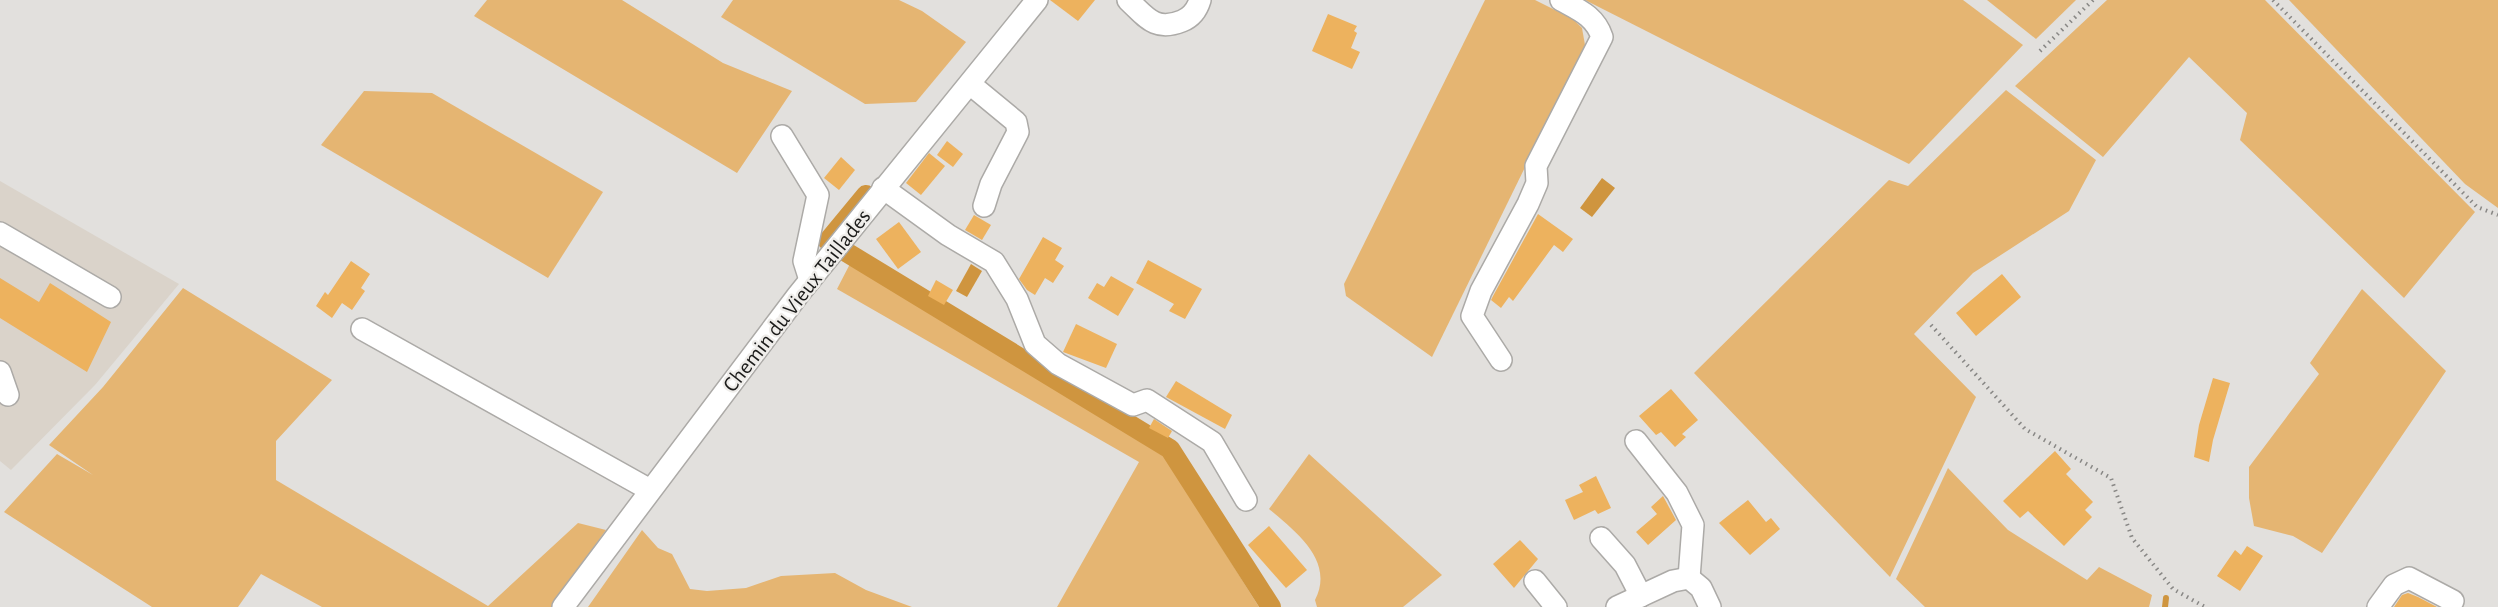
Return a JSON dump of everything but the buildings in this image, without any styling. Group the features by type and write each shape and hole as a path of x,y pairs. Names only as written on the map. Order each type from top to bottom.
{"street":[{"name":"Chemin du Vieux Taillades","path":"563,607 810,280 1037,0"},
{"path":"1128,0 1150,21 1163,26 1186,20 1197,10 1200,0"},
{"path":"1501,360 1472,316 1481,291 1537,183 1536,166 1602,36 1597,24 1585,13 1561,0"},
{"path":"970,84 1016,122 1018,132 991,184 984,206"},
{"path":"782,136 818,195 804,261 810,280"},
{"path":"883,188 948,235 994,262 1017,299 1035,344 1058,364 1134,405 1147,400 1212,442 1246,500"},
{"path":"0,233 110,297"},
{"path":"362,329 650,490"},
{"path":"0,372 8,395"},
{"path":"1636,441 1677,493 1693,525 1689,578"},
{"path":"1601,537 1625,565 1641,596"},
{"path":"1617,607 1672,581 1689,578 1701,588 1710,607"},
{"path":"2378,607 2394,585 2409,578 2453,602"},
{"path":"1535,581 1556,607"}],"path":[{"path":"2040,51 2093,0"},
{"path":"2272,0 2477,207 2498,215"},
{"path":"1931,325 2025,429 2111,478 2132,538 2173,589 2205,607"}],"shaded area":[{"path":"487,0 622,0 723,63 792,91 737,173 474,16"},
{"path":"733,0 899,0 922,11 966,42 916,102 865,104 721,17"},
{"path":"1485,0 1535,0 1573,19 1582,28 1585,45 1432,357 1346,296 1344,284"},
{"path":"1585,0 1963,0 2023,45 1909,164"},
{"path":"1987,0 2076,0 2036,39"},
{"path":"2107,0 2265,0 2475,212 2404,298 2240,140 2247,113 2189,57 2103,157 2015,86"},
{"path":"2289,0 2498,0 2498,208 2465,184"},
{"path":"2006,90 2096,160 2069,211 1973,273 1914,334 1976,397 1890,577 1694,373 1889,180 1908,186"},
{"path":"364,91 432,93 603,192 548,278 321,145"},
{"path":"1602,178 1615,188 1592,217 1580,208"},
{"path":"0,181 179,284 95,385 11,470 0,461"},
{"path":"852,260 1161,451 1259,607 1057,607 1139,462 837,289"},
{"path":"971,264 982,271 967,297 956,291"},
{"path":"183,288 332,380 276,441 276,480 488,606 578,523 606,530 551,607 322,607 261,574 238,607 152,607 4,512 57,454 93,475 49,445 103,387"},
{"path":"2362,289 2446,371 2322,553 2293,536 2254,526 2249,498 2249,467 2319,374 2310,363"},
{"path":"1309,454 1442,575 1403,607 1317,607 1315,600 1320,586 1320,573 1316,560 1310,548 1301,538 1269,509"},
{"path":"1948,468 2008,530 2087,580 2099,567 2152,595 2149,607 1925,607 1896,579"},
{"path":"642,530 658,548 672,554 690,589 707,591 746,588 781,576 835,573 866,590 912,607 588,607"}],"waterway":[{"path":"866,195 828,241 1170,449 1271,607"},
{"path":"2165,607 2166,598"}]}
